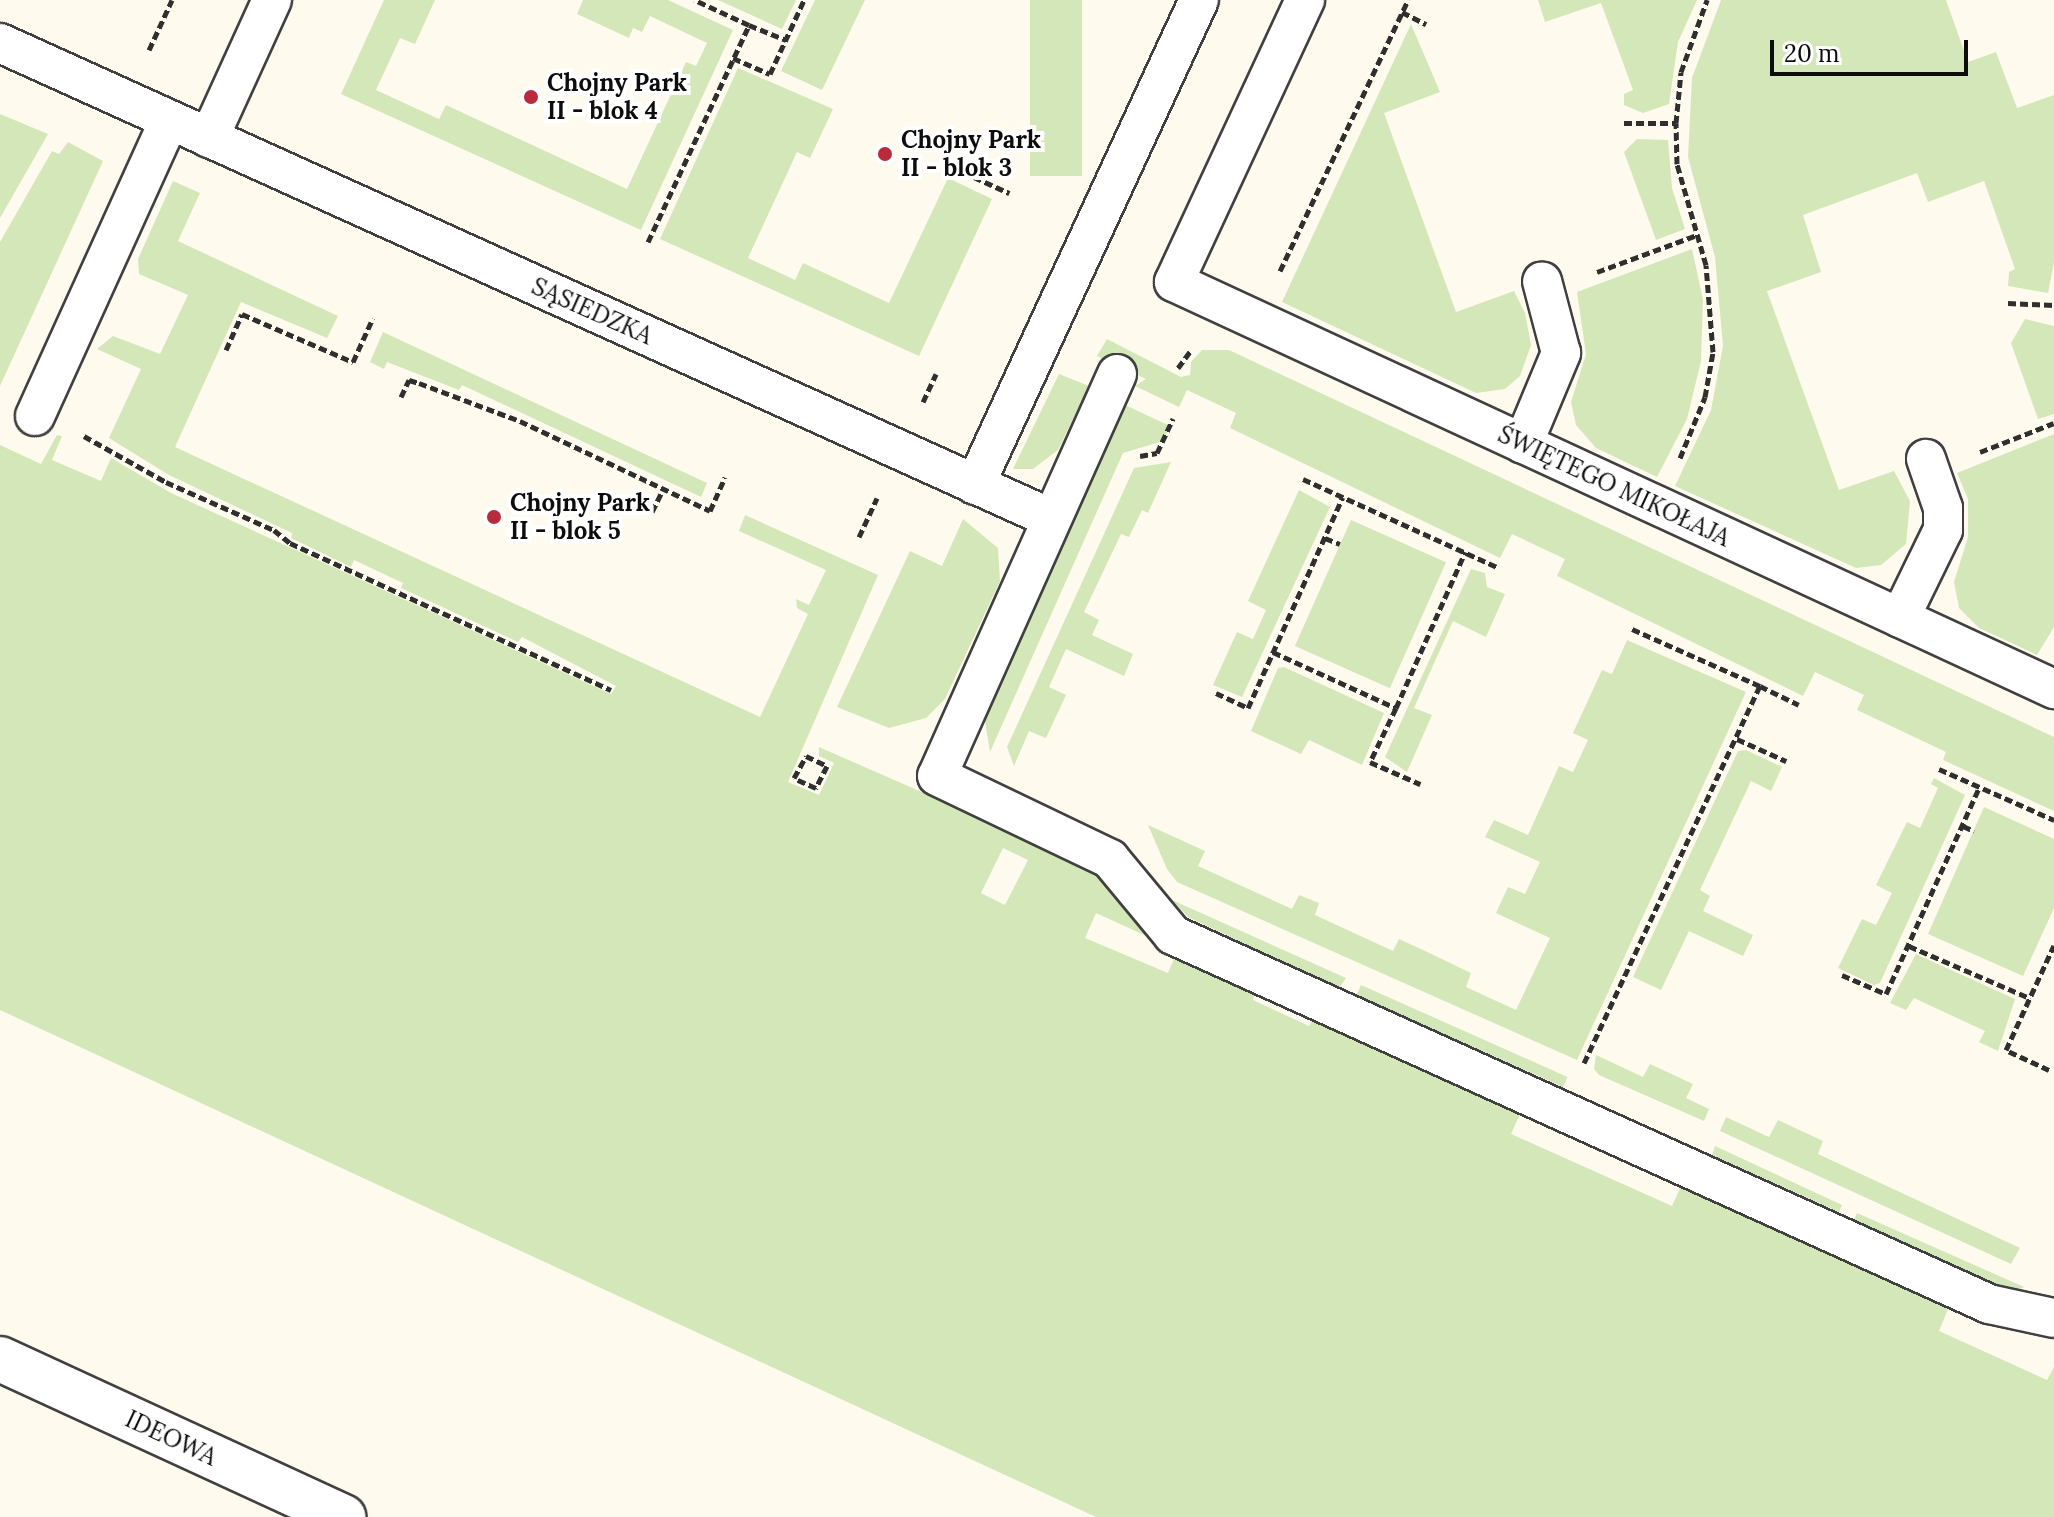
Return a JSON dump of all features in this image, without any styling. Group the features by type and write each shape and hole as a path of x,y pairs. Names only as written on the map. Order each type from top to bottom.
{"street":[{"name":"IDEOWA","path":"0,1359 343,1517"}],"lane":[{"path":"209,138 272,0"},
{"path":"975,485 1199,0"},
{"name":"ŚWIĘTEGO MIKOŁAJA","path":"1305,0 1174,282 2054,689"},
{"name":"SĄSIEDZKA","path":"0,43 1050,518"},
{"path":"35,416 169,120"},
{"path":"1523,444 1561,353 1543,286"},
{"path":"1117,374 937,776 1110,859 1173,935 1989,1304 2054,1318"},
{"path":"1900,618 1943,530 1943,508 1928,466"}],"path":[{"path":"695,0 786,40"},
{"path":"733,58 770,74 804,0"},
{"path":"1654,504 1689,442 1713,352 1713,310 1697,235 1677,164 1676,123 1681,72 1707,0"},
{"path":"1402,12 1426,24"},
{"path":"648,242 749,25"},
{"path":"1624,123 1676,123"},
{"path":"952,167 1009,193"},
{"path":"1543,286 1697,235"},
{"path":"2008,303 2054,305"},
{"path":"226,350 242,314 353,362 373,318"},
{"path":"401,397 409,380 419,383 520,421 710,511 725,477"},
{"path":"35,416 107,445 166,482 274,530 290,543 611,690"},
{"path":"1128,458 1157,453 1173,419"},
{"path":"1928,466 2054,423"},
{"path":"1303,479 1497,567"},
{"path":"652,512 663,489"},
{"path":"1216,693 1248,708 1343,497"},
{"path":"1325,538 1340,544"},
{"path":"1420,784 1370,762 1465,552"},
{"path":"1632,629 1799,705"},
{"path":"1273,652 1396,708"},
{"path":"1578,1075 1760,686"},
{"path":"1737,739 1786,761"},
{"path":"806,756 827,766 816,788 794,778 806,756"},
{"path":"1939,769 2054,820"},
{"path":"1842,975 1886,994 1979,788"},
{"path":"1963,826 1974,831"},
{"path":"2049,1070 2006,1050 2054,945"},
{"path":"1909,946 2030,998"}],"green space":[{"path":"384,0 435,0 415,44 400,38 376,90 439,119 446,105 627,189 686,62 696,66 707,43 650,16 642,32 633,28 629,38 577,14 583,0 668,0 733,30 641,230 341,94"},
{"path":"718,0 796,0 782,29"},
{"path":"815,0 865,0 822,90 781,71"},
{"path":"1030,0 1082,0 1082,176 1030,176"},
{"path":"1538,0 1697,0 1678,42 1669,104 1643,113 1624,105 1624,94 1633,90 1601,3 1545,22"},
{"path":"1721,0 1946,0 1968,62 1996,52 2017,108 2054,95 2054,262 2048,293 2008,286 2009,272 2015,269 1984,181 1928,202 1917,173 1803,215 1821,272 1767,291 1839,490 1894,471 1910,501 1906,544 1881,565 1856,568 1675,486 1711,410 1723,346 1715,257 1688,157 1692,78"},
{"path":"1411,24 1440,92 1384,113 1456,312 1514,291 1525,313 1531,345 1520,376 1505,389 1476,393 1282,302"},
{"path":"738,68 833,109 810,158 797,152 748,258 795,280 803,263 889,303 948,178 992,199 919,356 660,239"},
{"path":"0,114 48,134 0,218"},
{"path":"1637,139 1668,140 1672,188 1685,229 1656,240 1624,152"},
{"path":"68,142 103,161 0,386 0,242 52,151 59,154"},
{"path":"173,181 200,193 178,241 338,316 327,338 241,302 175,447 760,717 808,614 797,608 796,599 809,605 826,570 739,531 745,515 878,575 788,782 819,795 834,763 819,756 819,747 1086,864 1153,939 1096,913 1085,938 1168,973 1176,954 1255,991 1253,1000 1309,1026 1314,1017 1521,1112 1511,1134 1672,1206 1681,1186 1948,1309 1939,1331 2047,1380 2054,1367 2054,1517 1096,1517 0,1010 0,445 41,464 57,435 62,436 52,460 101,481 111,458 171,493 611,694 616,686 522,637 518,642 401,588 403,583 354,560 351,567 291,538 292,533 169,475 109,438 141,369 97,349 113,336 160,354 188,295 139,274 138,259","holes":["1003,848 1028,860 1005,905 981,893"]},
{"path":"1692,249 1703,300 1701,361 1687,419 1657,477 1596,448 1576,425 1571,402 1586,354 1577,292"},
{"path":"2025,319 2054,326 2054,414 2038,419 2011,343"},
{"path":"383,332 707,483 701,497 462,385 459,390 387,362 384,369 370,362"},
{"path":"1107,339 1181,377 1190,375 1191,362 1202,350 1229,350 2054,737 2054,811 1943,760 1946,752 1857,710 1864,695 1815,672 1803,696 1557,576 1565,559 1512,534 1500,558 1230,428 1236,413 1187,390 1179,407 1135,386 1146,379 1097,356"},
{"path":"1059,374 1089,386 1058,450 1033,469 1013,469"},
{"path":"1125,405 1170,426 1163,441 1123,453 990,752 984,715"},
{"path":"2054,434 2054,627 2037,655 1979,628 1959,608 1954,582 1968,537 1968,499 1957,473"},
{"path":"1171,462 1148,513 1142,510 1129,537 1121,534 1084,612 1099,620 1092,635 1133,654 1124,676 1066,649 1049,687 1066,695 1046,738 1029,731 1014,766 1007,747 1134,468"},
{"path":"1299,490 1330,507 1242,697 1213,685 1237,632 1253,639 1266,610 1248,601"},
{"path":"963,519 998,548 1000,581 945,699 926,718 889,728 837,707 910,551 942,566"},
{"path":"1351,520 1446,562 1390,688 1295,646"},
{"path":"1471,569 1485,573 1487,587 1505,594 1486,637 1453,621 1414,708 1432,715 1407,772 1385,757"},
{"path":"1627,640 1746,692 1577,1060 1177,882 1167,869 1148,825 1205,851 1198,866 1292,909 1299,895 1319,903 1315,915 1393,951 1399,939 1471,973 1466,987 1516,1010 1550,938 1496,913 1508,887 1525,894 1540,862 1485,837 1494,820 1528,835 1559,766 1573,772 1588,740 1573,733 1602,670 1612,674"},
{"path":"1284,667 1384,713 1362,765 1309,740 1301,754 1251,731 1278,668"},
{"path":"1746,750 1782,767 1771,791 1751,781 1700,890 1710,896 1703,911 1753,935 1743,956 1689,931 1661,990 1633,977 1738,751"},
{"path":"1934,778 1965,795 1880,983 1874,985 1838,968 1862,919 1876,925 1892,893 1876,885 1907,822 1920,828 1938,788 1931,784"},
{"path":"1984,807 2054,839 2054,908 2023,976 1928,934"},
{"path":"1172,900 1346,978 1339,988 1188,917"},
{"path":"1916,954 2015,999 1998,1051 1979,1042 1985,1031 1914,998 1906,1010 1890,1003"},
{"path":"1361,985 1567,1077 1563,1087 1357,995"},
{"path":"1596,1055 1643,1077 1650,1064 1693,1084 1686,1098 1709,1109 1704,1121 1599,1075 1594,1069"},
{"path":"1726,1117 1769,1137 1778,1120 1823,1141 1818,1154 2020,1248 2011,1264 1720,1131"},
{"path":"1715,1146 1842,1205 1839,1212 1712,1155"},
{"path":"1857,1213 2024,1287 2013,1292 1854,1220"}],"place":[{"name":"Chojny Park II - blok 4","path":"531,97"},
{"name":"Chojny Park II - blok 3","path":"885,154"},
{"name":"Chojny Park II - blok 5","path":"494,517"}]}
